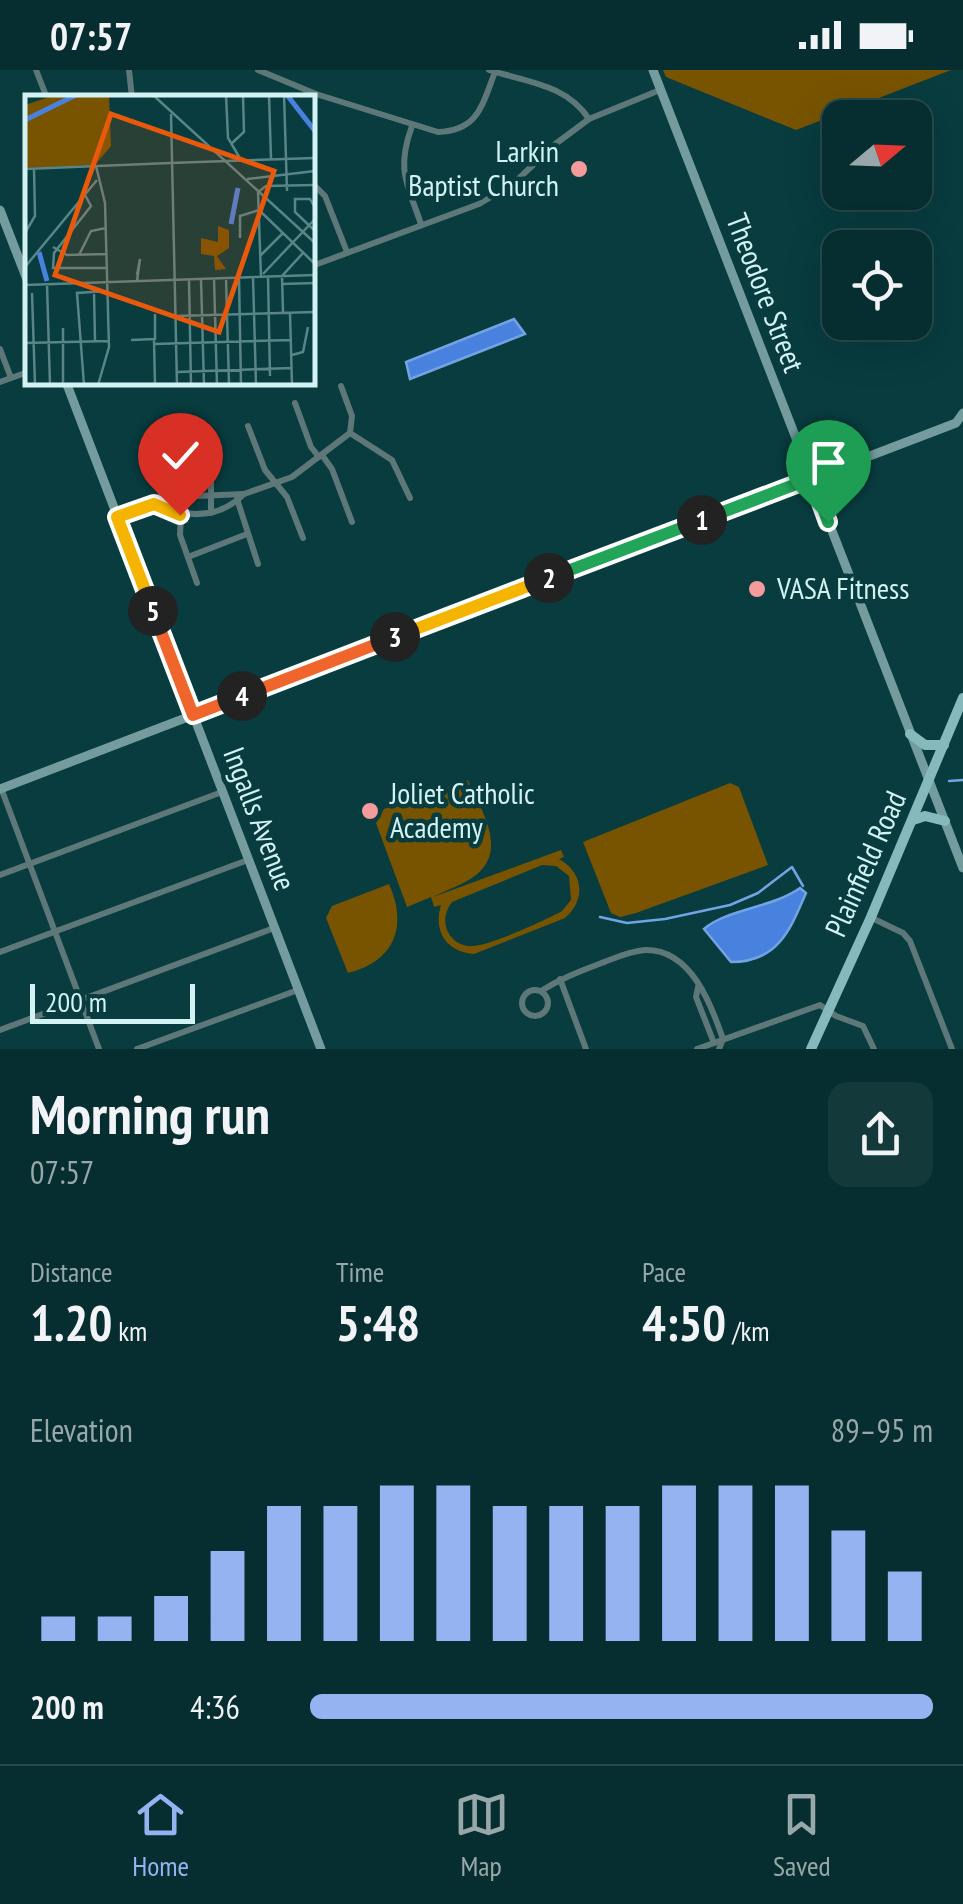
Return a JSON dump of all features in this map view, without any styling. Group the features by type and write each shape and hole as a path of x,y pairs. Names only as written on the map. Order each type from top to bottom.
{"main road":[{"name":"Theodore Street","path":"652,70 910,734 960,850 963,868"},
{"path":"0,210 25,274"},
{"name":"Ingalls Avenue","path":"67,385 321,1049"},
{"path":"1,788 960,424 963,414"},
{"name":"Plainfield Road","path":"811,1049 871,918 963,698"},
{"path":"910,734 925,745 944,745"},
{"path":"912,821 925,816 945,821"}],"street":[{"path":"36,70 46,95"},
{"path":"129,70 132,95"},
{"path":"258,70 438,132 466,126 478,114 492,71 562,92 578,103 589,119"},
{"path":"315,265 496,195 589,119 660,90"},
{"path":"412,126 402,151 402,170 422,224"},
{"path":"315,186 325,196 348,252"},
{"path":"0,349 11,378"},
{"path":"0,382 25,373"},
{"path":"158,504 180,515 211,513 240,496 277,484 321,456 350,433 352,416 341,386"},
{"path":"295,403 311,448 332,469 352,522"},
{"path":"248,426 265,470 286,496 302,538"},
{"path":"350,433 392,460 410,498"},
{"path":"198,440 211,475 211,513"},
{"path":"151,458 160,483 158,504"},
{"path":"117,517 182,496 240,496"},
{"path":"182,496 180,535 198,583"},
{"path":"240,496 258,564"},
{"path":"188,557 248,534"},
{"path":"1,788 99,1049"},
{"path":"0,875 222,792"},
{"path":"0,952 248,860"},
{"path":"871,918 903,933 910,941 952,1049"},
{"path":"0,1030 274,928"},
{"path":"541,991 547,996 548,1009 530,1016 523,1009 522,1000 532,990 541,991 560,979 644,950 670,956 698,987 709,992 723,1039"},
{"path":"560,979 586,1049"},
{"path":"698,987 694,997 716,1046"},
{"path":"137,1049 298,990"},
{"path":"694,997 709,992"},
{"path":"697,1049 716,1046 723,1039 820,1005 863,1026 874,1049"}],"shaded area":[{"path":"663,70 951,70 874,100 822,100 822,120 796,130 666,77"},
{"path":"468,780 489,829 490,853 476,875 433,897 561,850 564,857 559,859 573,872 579,887 572,911 565,918 474,954 456,949 441,931 441,905 434,907 431,897 407,907 376,823 384,809","holes":["542,865 556,866 569,876 571,900 562,911 482,944 462,945 450,936 445,920 452,902"]},
{"path":"730,783 739,787 768,865 636,913 620,917 611,913 583,842"},
{"path":"389,884 397,914 393,940 377,960 348,973 326,918 332,906"}],"water":[{"path":"514,319 525,334 410,379 406,362"},
{"path":"800,888 806,893 788,931 760,956 731,962 704,929 725,917"}],"waterway":[{"path":"949,781 963,780"},
{"path":"600,917 627,923 730,905 758,893 792,867 803,886"}],"place":[{"name":"Larkin Baptist Church","path":"579,169"},
{"name":"VASA Fitness","path":"757,589"},
{"name":"Joliet Catholic Academy","path":"370,811"}],"route":[{"path":"180,515 154,504 117,517 193,715 812,478 828,522"}]}
